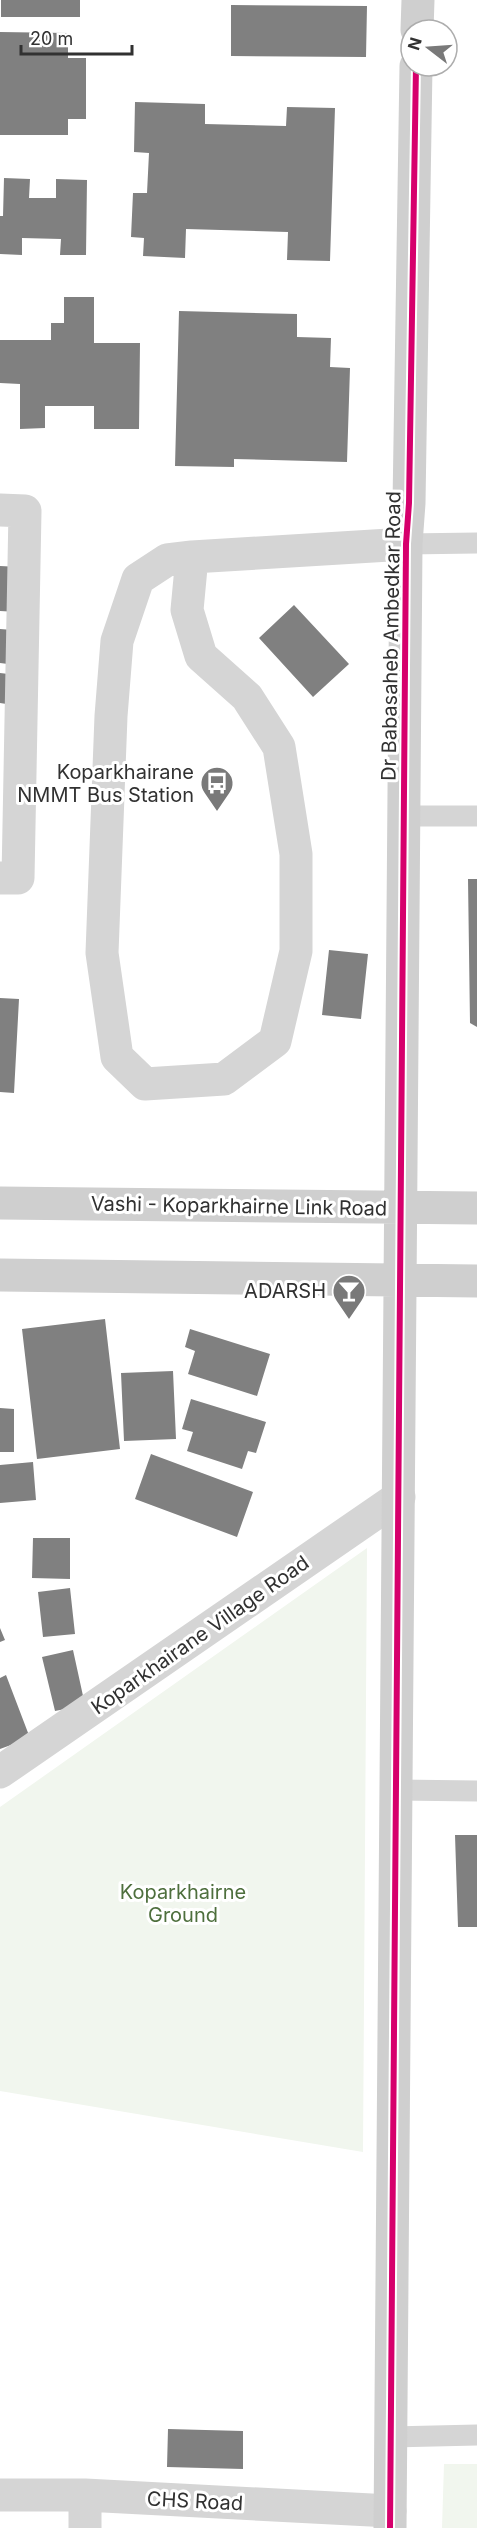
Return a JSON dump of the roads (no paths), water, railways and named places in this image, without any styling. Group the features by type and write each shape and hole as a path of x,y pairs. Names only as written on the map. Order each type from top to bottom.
{"street":[{"path":"417,18 418,0"},
{"name":"Dr Babasaheb Ambedkar Road","path":"390,2519 402,1281 406,544 409,503 416,78"},
{"path":"0,510 25,511 18,878 0,878"},
{"path":"192,557 187,610 201,656 247,697 279,747 296,854 296,951 275,1041 224,1079 145,1084 117,1057 102,953 111,716 117,640 138,579 167,560 192,557 406,544"},
{"name":"Vashi - Koparkhairne Link Road","path":"0,1203 477,1208"},
{"path":"0,1275 477,1281"},
{"name":"Koparkhairane Village Road","path":"0,1772 399,1497"},
{"name":"CHS Road","path":"0,2495 85,2495 390,2519"},
{"path":"85,2495 85,2528"}],"lane":[{"path":"406,544 477,543"},
{"path":"405,816 477,816"},
{"path":"397,1790 477,1791"},
{"path":"391,2437 477,2435"}],"place":[{"name":"Koparkhairane NMMT Bus Station","path":"217,812"},
{"name":"ADARSH","path":"349,1320"}],"park label":[{"name":"Koparkhairne Ground","path":"183,1904"}]}
